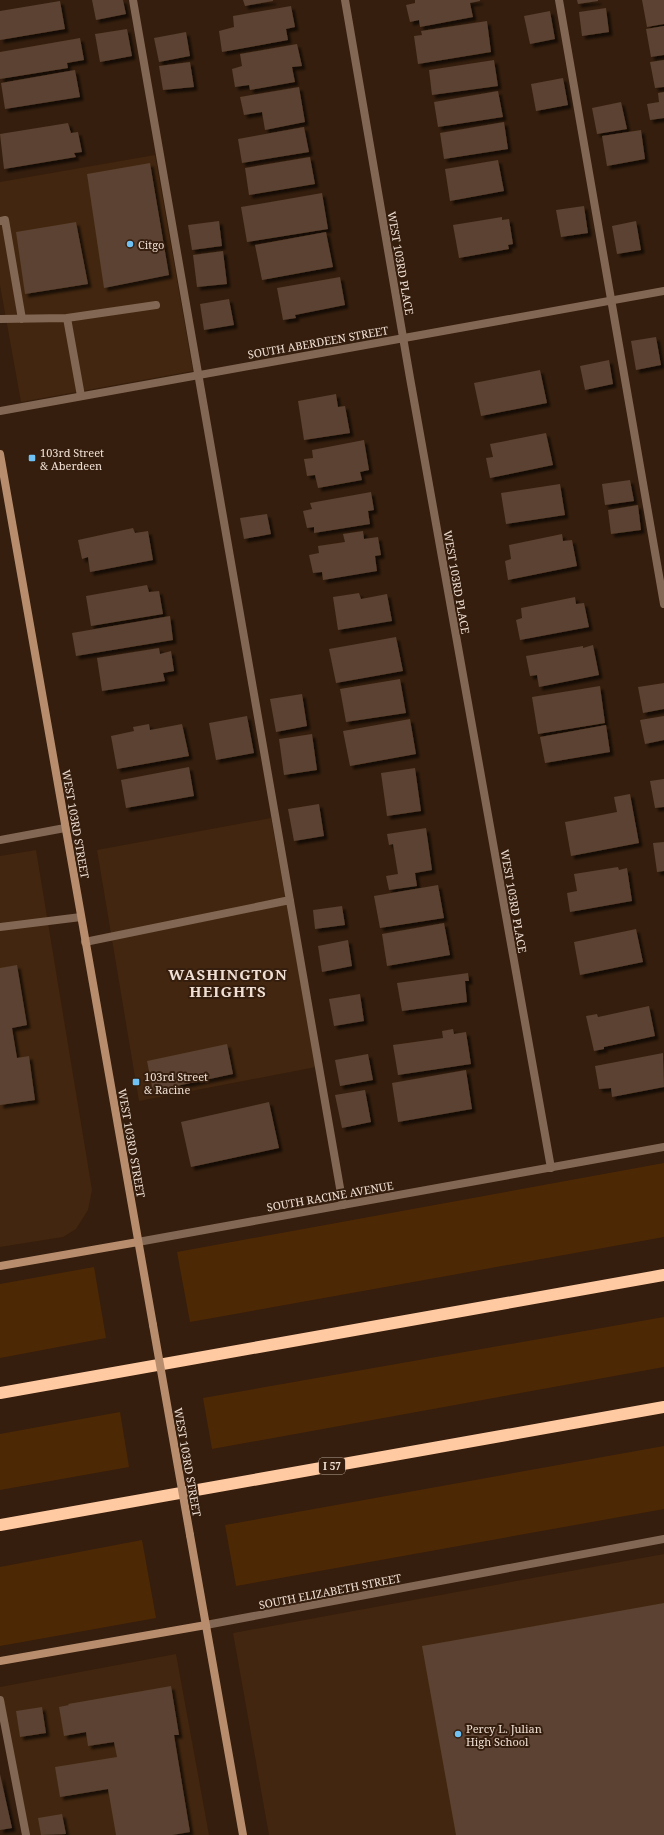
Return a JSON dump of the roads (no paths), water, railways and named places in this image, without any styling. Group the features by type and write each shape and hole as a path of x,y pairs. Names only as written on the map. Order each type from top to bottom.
{"highway":[{"path":"0,1393 664,1275"},
{"name":"I 57","path":"0,1525 664,1407"}],"main road":[{"name":"WEST 103RD STREET","path":"0,454 243,1835"},
{"name":"SOUTH RACINE AVENUE","path":"0,1266 138,1242"},
{"name":"SOUTH ELIZABETH STREET","path":"0,1662 206,1625"}],"street":[{"path":"133,0 344,1205"},
{"name":"WEST 103RD PLACE","path":"345,0 403,338 551,1168"},
{"path":"559,0 664,604"},
{"path":"0,221 5,220 22,320"},
{"name":"SOUTH ABERDEEN STREET","path":"0,411 664,291"},
{"path":"0,319 22,320 66,318 156,305"},
{"path":"66,318 81,396"},
{"path":"0,840 65,828"},
{"path":"85,942 290,900"},
{"path":"0,927 81,917"},
{"name":"SOUTH RACINE AVENUE","path":"138,1242 664,1147"},
{"name":"SOUTH ELIZABETH STREET","path":"206,1625 664,1539"},
{"path":"0,1700 26,1835"}],"place":[{"name":"Citgo","path":"130,244"},
{"name":"103rd Street & Aberdeen","path":"32,458"},
{"name":"103rd Street & Racine","path":"136,1082"},
{"name":"Percy L. Julian High School","path":"458,1734"}],"district":[{"name":"WASHINGTON HEIGHTS","path":"228,982"}]}
